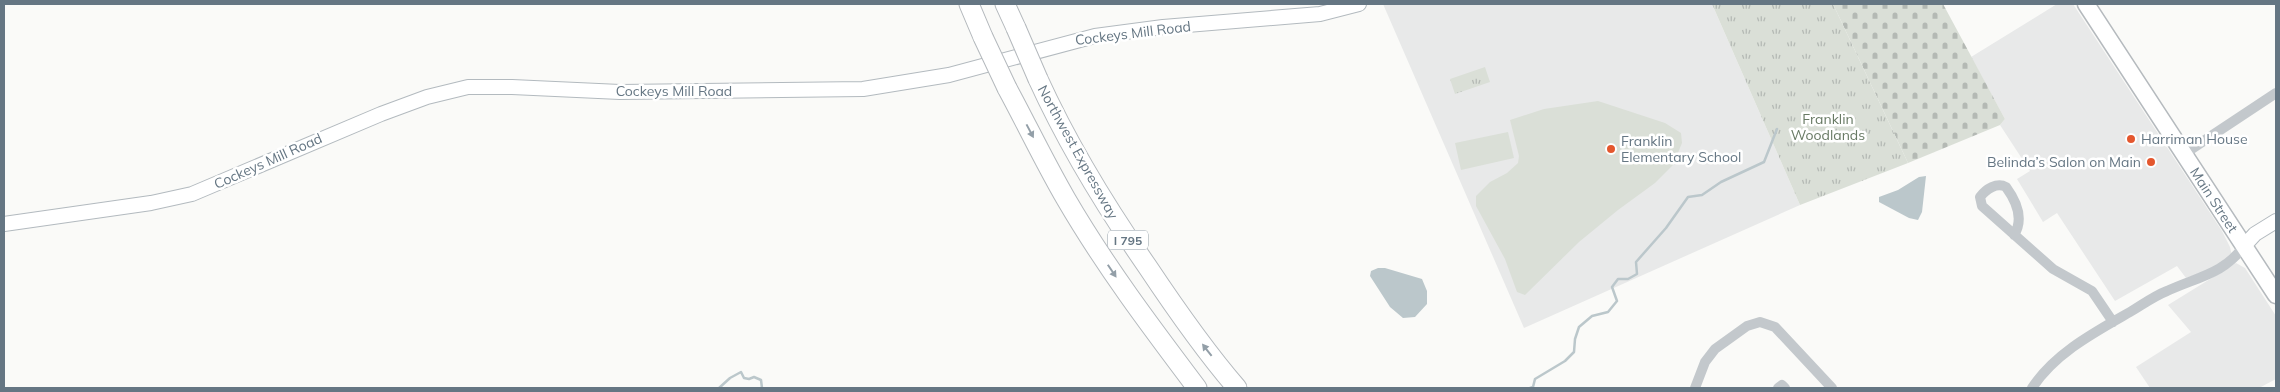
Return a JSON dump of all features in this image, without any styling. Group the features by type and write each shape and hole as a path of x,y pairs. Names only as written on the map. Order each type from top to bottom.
{"highway":[{"name":"I 795","path":"969,4 1006,88 1067,200 1143,318 1196,388"},
{"name":"Northwest Expressway","path":"1005,4 1052,110 1113,217 1188,325 1237,388"}],"main road":[{"name":"Main Street","path":"2086,4 2276,295"}],"street":[{"name":"Cockeys Mill Road","path":"4,224 150,203 192,194 373,117 427,97 468,87 504,86 620,92 863,89 949,75 1095,36 1163,27 1320,14 1359,4"},
{"path":"2184,154 2276,93"},
{"path":"2014,235 2019,227 2019,214 2006,187 2002,185 1994,186 1980,197 1982,206 2014,235 2053,268 2092,291 2113,322"},
{"path":"2032,388 2047,368 2060,357 2113,322 2166,291 2210,274 2234,260 2255,234 2276,221"},
{"path":"1694,388 1705,362 1715,348 1747,326 1760,322 1776,327 1832,388"},
{"path":"1778,388 1782,385 1785,388"}],"shaded area":[{"name":"Franklin Elementary School","path":"1383,4 1712,4 1800,205 1524,328"},
{"path":"2057,4 2073,4 2222,231 2232,256 2211,269 2186,278 2177,266 2115,301 2057,213 2043,222 2017,179 2030,171 2000,125 2005,119 1971,57"},
{"path":"1926,176 1922,212 1918,220 1909,218 1879,202 1879,197 1898,190 1919,177"},
{"path":"2236,263 2245,268 2276,316 2276,379 2259,388 2150,388 2136,367 2191,332 2168,305"},
{"path":"1385,268 1422,279 1427,291 1427,304 1415,317 1403,318 1390,307 1370,276 1371,271"}],"green space":[{"name":"Franklin Woodlands","path":"1712,4 1833,4 1908,163 1800,205"},
{"path":"1833,4 1943,4 2005,119 2000,125 1908,163"},
{"path":"1485,67 1490,82 1455,94 1450,79"},
{"path":"1598,101 1665,123 1681,133 1682,143 1673,165 1655,183 1579,242 1525,295 1517,292 1505,259 1476,206 1476,196 1490,182 1507,173 1518,163 1519,156 1510,120 1544,109"},
{"path":"1508,132 1514,158 1461,170 1455,143"}],"waterway":[{"path":"1530,388 1533,387 1535,379 1565,361 1574,352 1575,339 1579,327 1592,316 1608,312 1617,301 1612,287 1618,279 1628,279 1637,274 1636,262 1666,228 1688,197 1702,195 1721,182 1764,162 1777,129"},
{"path":"719,388 730,378 741,372 744,378 754,377 761,380 762,388"}],"place":[{"name":"Harriman House","path":"2131,139"},
{"name":"Franklin Elementary School","path":"1611,149"},
{"name":"Belinda’s Salon on Main","path":"2151,162"}]}
